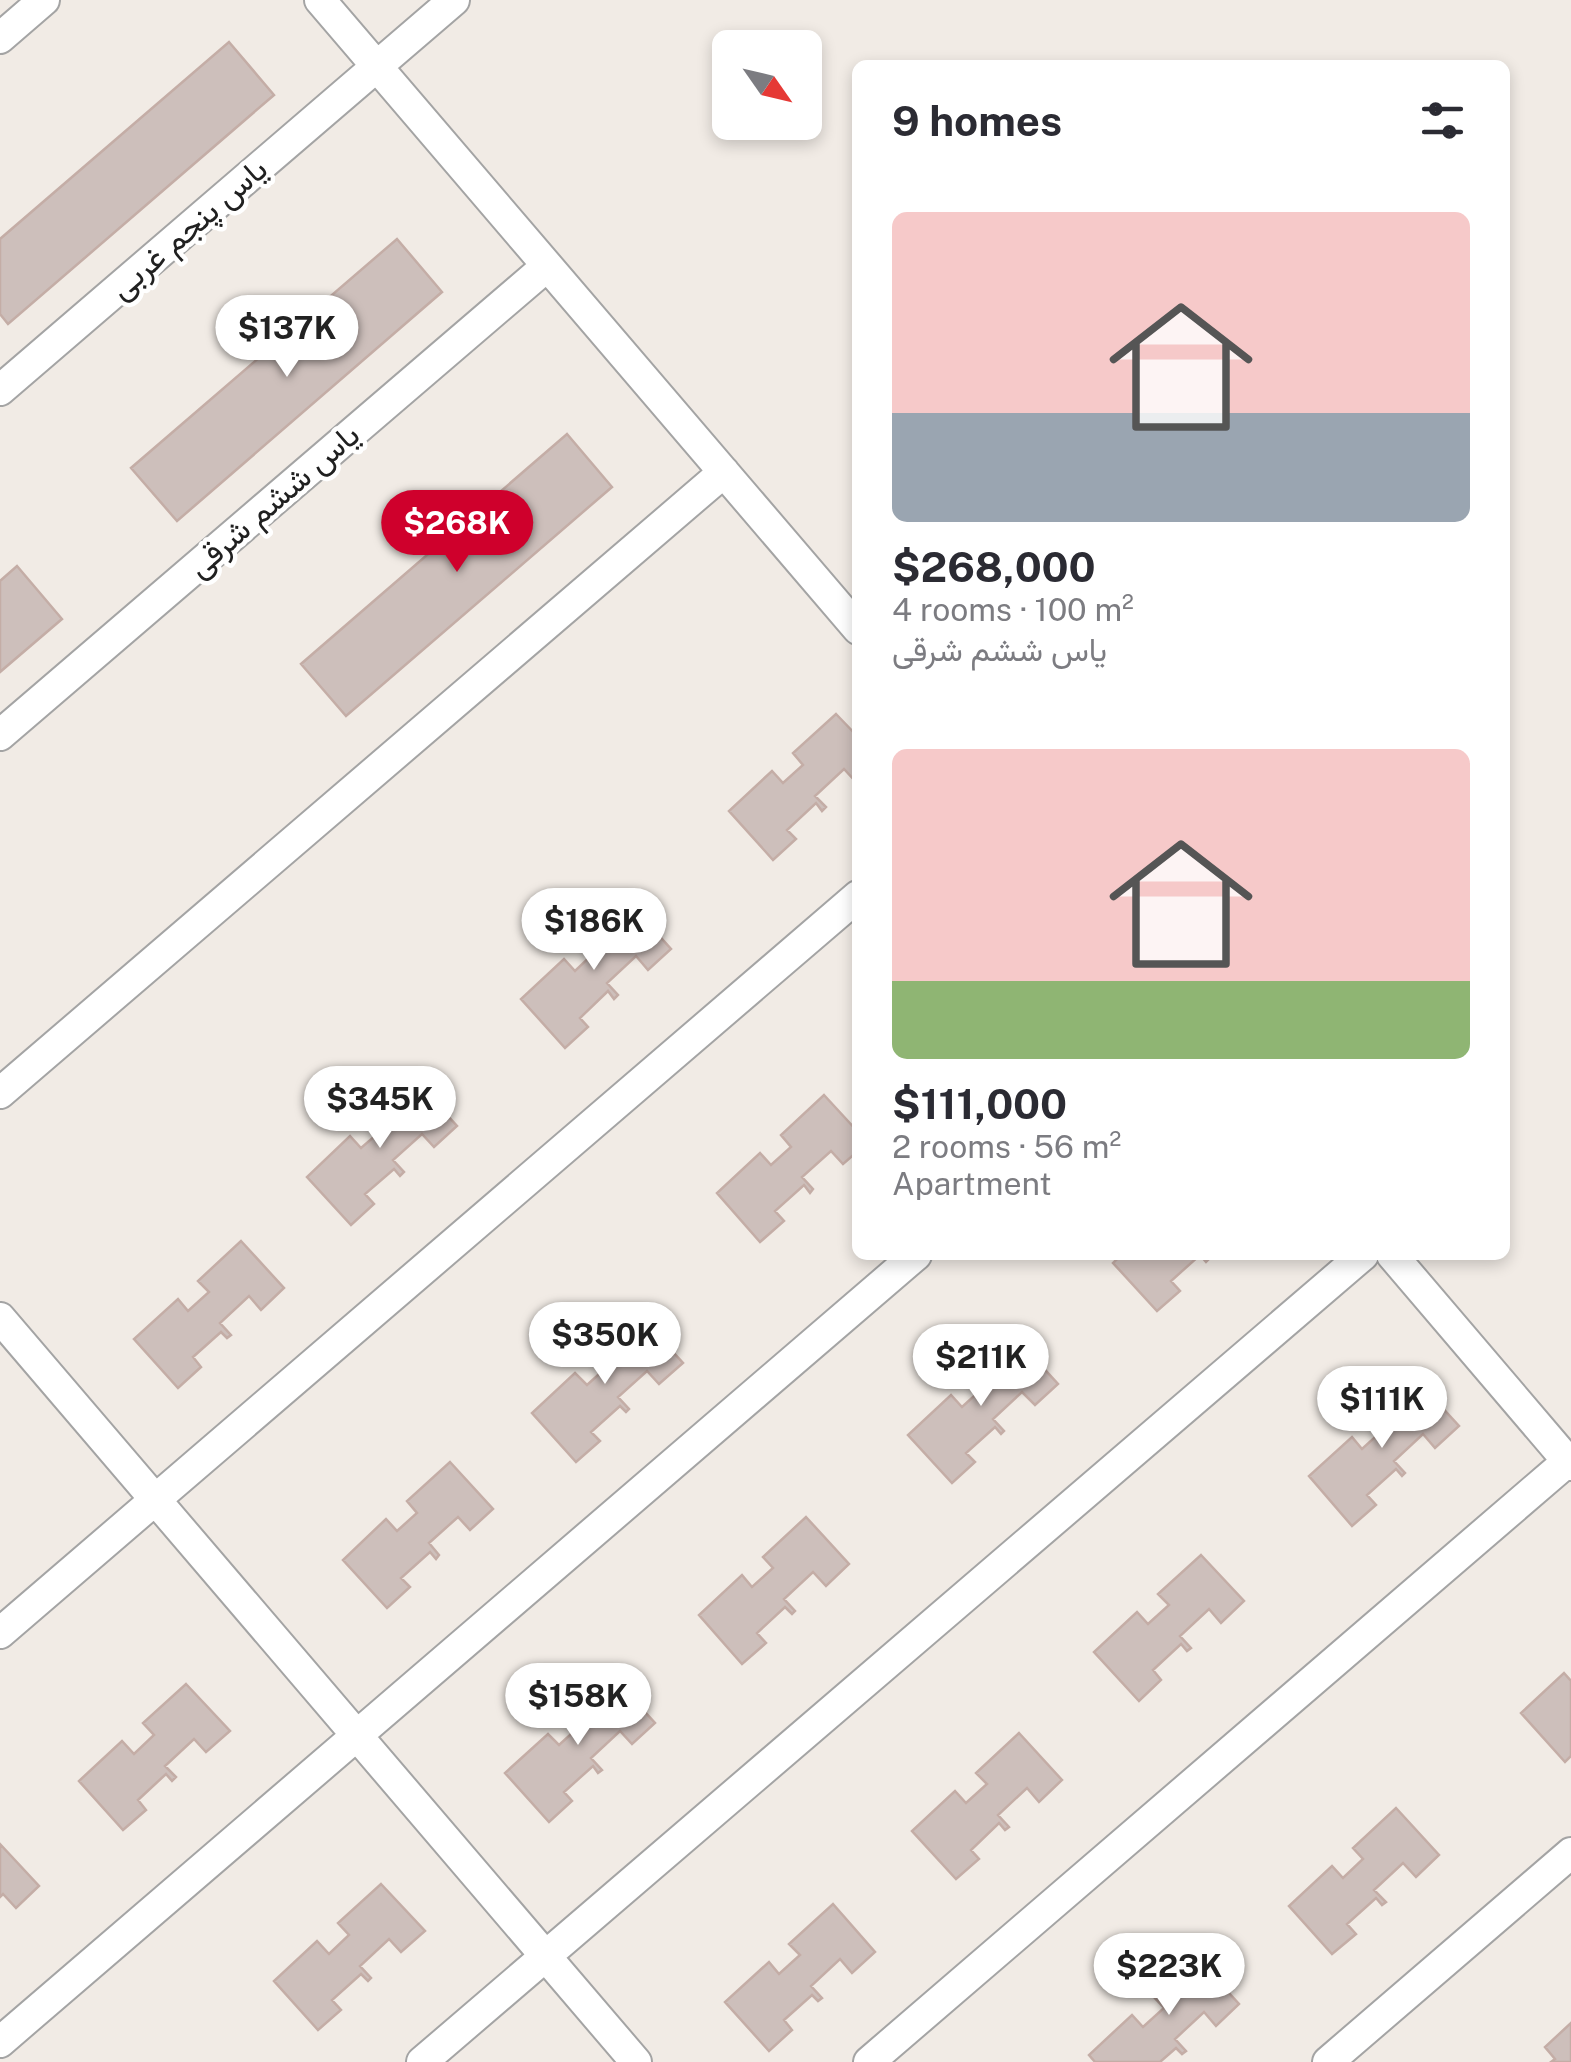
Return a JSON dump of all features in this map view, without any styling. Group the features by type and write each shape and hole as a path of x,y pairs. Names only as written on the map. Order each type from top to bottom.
{"street":[{"path":"0,38 44,0"},
{"path":"320,0 852,622"},
{"name":"یاس پنجم غربی","path":"0,390 454,0"},
{"name":"یاس ششم شرقی","path":"0,735 547,266"},
{"path":"0,1093 724,472"},
{"path":"0,1632 852,901"},
{"path":"0,2042 910,1260"},
{"path":"422,2062 1357,1260"},
{"path":"869,2062 1570,1463 1396,1260"},
{"path":"0,1318 636,2062"},
{"path":"1328,2062 1571,1853"}],"building":[{"path":"229,42 274,95 8,324 0,314 0,239"},
{"path":"397,239 442,292 177,521 131,468"},
{"path":"567,434 612,487 346,716 301,664"},
{"path":"17,566 62,619 0,672 0,581"},
{"path":"836,714 852,731 852,778 844,769 815,796 826,807 822,811 816,803 787,830 796,839 773,860 729,811 772,771 783,783 803,765 793,753"},
{"path":"628,901 671,949 648,970 636,956 607,983 618,995 614,999 608,991 580,1018 588,1027 565,1048 521,999 564,959 575,971 595,952 585,941"},
{"path":"414,1079 457,1126 434,1147 422,1134 393,1160 404,1172 400,1176 394,1169 365,1194 374,1204 351,1225 307,1177 350,1136 361,1148 382,1130 371,1118"},
{"path":"824,1095 852,1125 852,1156 843,1164 831,1151 802,1177 813,1189 810,1193 804,1185 775,1211 784,1221 760,1242 717,1193 760,1153 771,1165 791,1147 781,1135"},
{"path":"241,1241 284,1288 261,1310 249,1296 220,1323 231,1335 227,1338 221,1332 193,1357 201,1367 178,1388 134,1339 178,1299 188,1311 209,1292 198,1281"},
{"path":"1194,1260 1171,1281 1180,1291 1157,1311 1113,1263"},
{"path":"639,1315 683,1363 659,1384 647,1371 618,1397 629,1409 626,1412 620,1406 591,1432 600,1441 576,1462 532,1413 575,1373 587,1385 607,1367 596,1355"},
{"path":"1015,1337 1058,1384 1035,1405 1022,1392 993,1419 1004,1431 1001,1434 995,1427 966,1453 975,1462 952,1483 908,1435 951,1395 962,1407 983,1388 972,1376"},
{"path":"1416,1379 1459,1426 1435,1448 1423,1434 1394,1461 1405,1473 1402,1476 1396,1469 1367,1495 1376,1505 1352,1526 1309,1476 1352,1437 1362,1449 1383,1430 1372,1418"},
{"path":"450,1462 493,1509 470,1530 458,1517 429,1543 439,1555 436,1559 430,1552 401,1578 410,1587 387,1608 343,1560 386,1519 397,1531 417,1513 407,1501"},
{"path":"806,1517 849,1564 826,1586 813,1572 784,1599 795,1611 792,1614 785,1607 757,1633 766,1643 742,1664 699,1615 742,1575 752,1587 773,1568 763,1557"},
{"path":"1201,1555 1244,1601 1221,1623 1209,1609 1180,1636 1191,1648 1187,1651 1181,1644 1153,1670 1161,1680 1139,1701 1094,1652 1137,1612 1148,1624 1169,1605 1158,1594"},
{"path":"1564,1673 1571,1681 1571,1756 1565,1762 1521,1713"},
{"path":"612,1676 655,1723 632,1744 620,1731 591,1758 602,1770 598,1773 593,1766 564,1792 572,1801 549,1822 505,1773 548,1734 559,1745 580,1726 569,1715"},
{"path":"186,1684 230,1731 206,1752 194,1739 165,1766 176,1777 172,1781 166,1774 138,1800 146,1810 123,1830 79,1781 122,1741 134,1754 154,1735 143,1723"},
{"path":"1019,1733 1062,1780 1039,1802 1027,1788 998,1815 1009,1827 1005,1830 999,1823 971,1850 979,1859 956,1879 912,1831 955,1791 966,1803 987,1784 976,1773"},
{"path":"1396,1808 1439,1855 1416,1877 1403,1863 1374,1890 1386,1902 1382,1905 1376,1898 1347,1924 1356,1934 1332,1954 1289,1906 1332,1866 1343,1878 1363,1859 1353,1848"},
{"path":"0,1844 39,1886 16,1908 3,1894 0,1897"},
{"path":"381,1884 425,1931 401,1952 389,1939 360,1966 371,1978 368,1981 361,1974 332,2000 341,2010 318,2030 274,1981 317,1941 329,1954 349,1935 338,1923"},
{"path":"833,1904 875,1952 852,1973 840,1959 811,1986 822,1998 818,2001 812,1995 784,2020 792,2030 769,2051 725,2002 769,1962 779,1974 800,1955 789,1944"},
{"path":"1196,1957 1239,2004 1216,2026 1204,2012 1175,2039 1186,2051 1182,2054 1176,2048 1160,2062 1095,2062 1089,2055 1132,2015 1143,2027 1164,2008 1153,1996"},
{"path":"1571,2023 1571,2062 1551,2062 1555,2059 1545,2047"}]}
